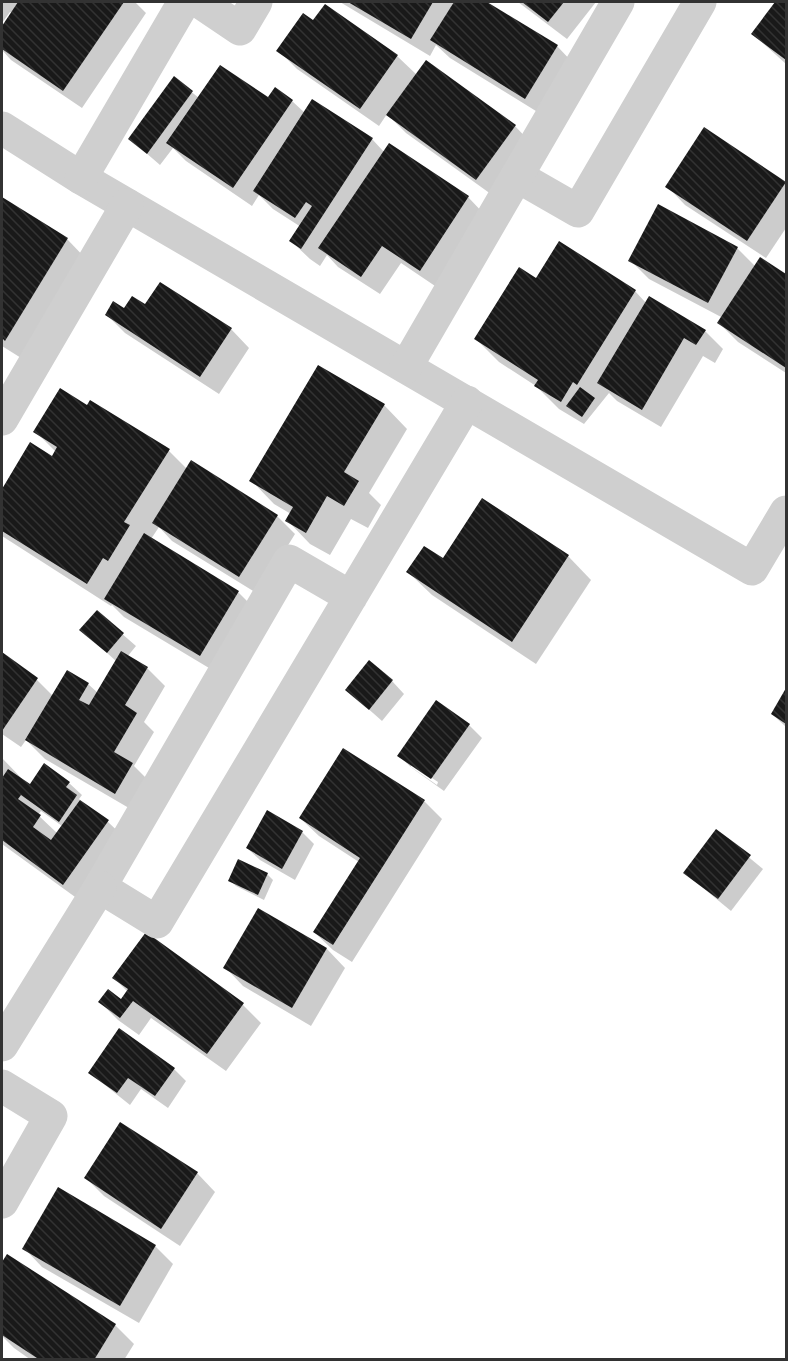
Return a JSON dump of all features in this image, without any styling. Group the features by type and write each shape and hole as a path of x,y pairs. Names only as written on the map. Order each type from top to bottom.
{"street":[{"path":"81,178 184,2"},
{"path":"200,2 240,29 256,2"},
{"path":"406,367 618,2"},
{"path":"517,176 578,211 700,2"},
{"path":"2,128 81,178 753,569 786,512"},
{"path":"2,419 11,380 127,205"},
{"path":"100,887 157,922 467,402"},
{"path":"2,1045 100,887 289,561 351,597"},
{"path":"2,1086 51,1116 2,1202"}],"building":[{"path":"18,2 124,2 63,91 2,49 2,26"},
{"path":"348,2 433,2 411,39"},
{"path":"454,2 487,2 558,45 525,99 430,40"},
{"path":"522,2 564,2 548,22"},
{"path":"775,2 786,2 786,60 751,34"},
{"path":"325,4 398,55 360,109 276,51 303,13 313,20"},
{"path":"426,60 516,125 476,180 386,115"},
{"path":"220,65 268,97 275,87 293,100 233,188 166,143"},
{"path":"174,76 193,91 147,154 128,139"},
{"path":"312,99 373,138 301,249 289,241 312,206 306,202 295,218 253,191"},
{"path":"704,127 786,182 747,241 665,187"},
{"path":"389,143 469,196 420,271 382,246 361,277 318,248"},
{"path":"2,197 68,238 5,341 2,338"},
{"path":"658,204 738,247 708,303 628,261"},
{"path":"559,241 636,290 577,385 573,382 561,402 534,386 538,380 474,339 519,267 536,278"},
{"path":"760,257 786,274 786,368 717,323"},
{"path":"160,282 232,328 200,377 105,315 113,301 124,308 132,296 145,304"},
{"path":"649,296 706,330 696,345 684,338 642,410 597,383"},
{"path":"318,365 385,404 344,472 359,481 344,506 327,496 306,533 285,521 293,507 249,481"},
{"path":"580,387 595,398 582,417 566,406"},
{"path":"60,388 87,405 90,400 170,449 124,522 130,525 108,561 103,558 87,584 2,531 2,489 30,442 52,456 57,447 33,432"},
{"path":"191,460 278,515 239,577 152,523"},
{"path":"482,498 569,555 512,642 406,572 424,546 443,558"},
{"path":"144,533 239,591 200,656 104,599"},
{"path":"97,610 124,633 107,653 79,630"},
{"path":"121,651 148,667 125,705 137,713 114,752 133,763 115,794 25,740 67,670 89,683 79,700 89,705"},
{"path":"2,652 38,678 2,731"},
{"path":"369,660 393,680 369,710 345,690"},
{"path":"786,688 786,724 771,714"},
{"path":"436,700 470,724 431,779 397,756"},
{"path":"343,748 425,800 333,945 313,932 360,858 299,818"},
{"path":"44,763 70,782 66,787 77,795 59,822 21,795 18,799 41,815 33,827 51,840 80,800 109,820 63,885 2,840 2,778 8,769 30,784"},
{"path":"267,810 303,831 282,869 246,848"},
{"path":"716,829 751,855 718,899 683,873"},
{"path":"238,859 268,873 258,895 228,881"},
{"path":"258,908 327,948 292,1008 223,968"},
{"path":"146,932 244,1003 207,1054 133,1001 120,1018 98,1002 108,989 121,999 128,989 112,978"},
{"path":"119,1028 175,1068 155,1096 128,1078 117,1093 88,1073"},
{"path":"120,1122 198,1172 161,1229 84,1178"},
{"path":"58,1187 156,1245 120,1306 22,1249"},
{"path":"7,1254 116,1324 94,1360 40,1360 2,1335 2,1262"}]}
